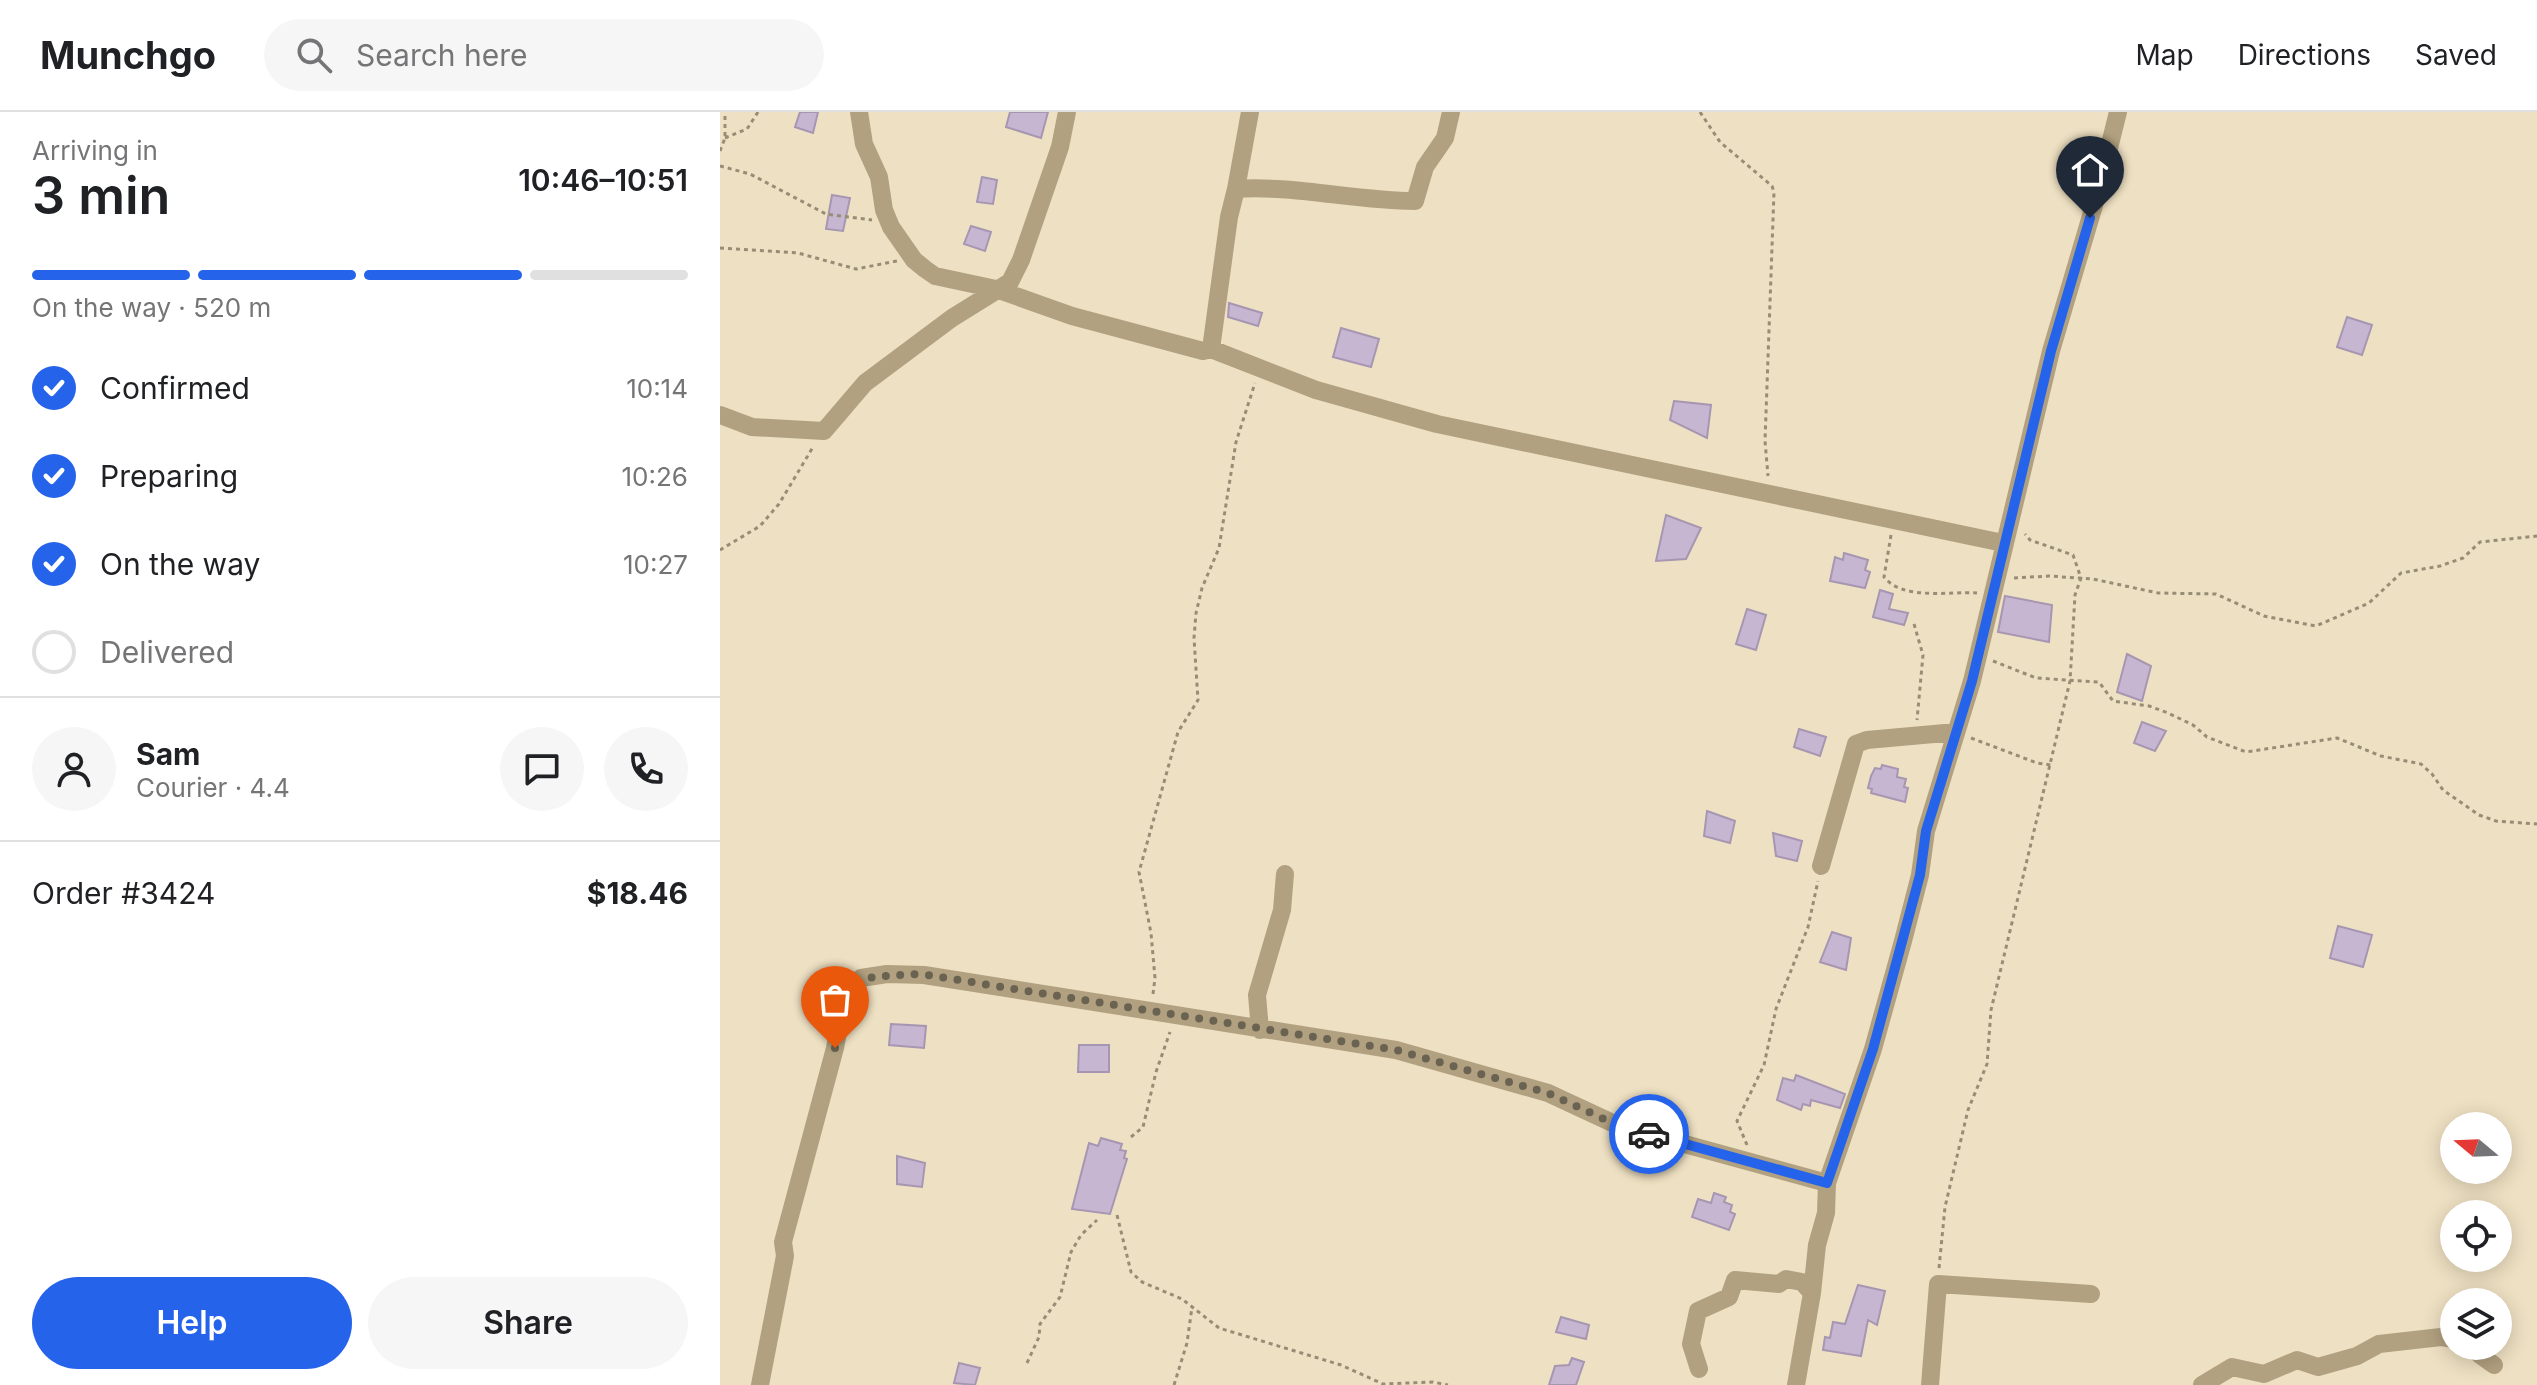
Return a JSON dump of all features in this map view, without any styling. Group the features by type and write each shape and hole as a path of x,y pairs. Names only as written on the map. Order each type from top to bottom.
{"street":[{"path":"859,112 864,144 879,177 887,219 911,258 935,276 996,289 1072,316 1203,351 1211,349 1316,390 1437,424 2003,543"},
{"path":"720,415 752,427 824,431 865,383 952,318 1010,282 1021,260 1060,147 1067,112"},
{"path":"1211,349 1229,217 1250,112"},
{"path":"1236,189 1270,189 1367,201 1415,201 1425,167 1445,138 1451,112"},
{"path":"1796,1385 1817,1245 1826,1213 1827,1183 1873,1049 1920,875 1926,831 1977,657 2051,351 2118,112"},
{"path":"1821,866 1856,744 1867,740 1956,732"},
{"path":"1260,1030 1257,995 1282,910 1285,874"},
{"path":"760,1385 785,1256 783,1242 835,1048 844,997 861,978 921,974 1396,1050 1548,1093 1619,1126 1827,1183"},
{"path":"1699,1369 1691,1344 1698,1311 1729,1297 1735,1280 1779,1284 1786,1279 1794,1280 1802,1282 1812,1293"},
{"path":"1930,1385 1938,1284 2091,1294"},
{"path":"2202,1385 2232,1367 2264,1374 2297,1360 2318,1367 2357,1356 2379,1344 2440,1337"},
{"path":"2487,1360 2494,1365"}],"path":[{"path":"720,151 725,138 725,112"},
{"path":"725,138 747,129 758,112"},
{"path":"1700,112 1720,142 1772,186 1774,192 1765,441 1770,494"},
{"path":"720,166 750,174 836,218 887,219"},
{"path":"720,248 798,253 856,269 911,258"},
{"path":"1147,1012 1155,978 1151,933 1139,872 1178,732 1198,700 1194,638 1196,613 1219,548 1244,414 1261,369"},
{"path":"720,550 760,526 779,504 824,431"},
{"path":"1938,1284 1945,1207 1968,1110 1987,1064 1991,1010 2070,681 2075,595 2081,578 2073,555 2030,540 2010,516"},
{"path":"1893,520 1884,577 1888,583 1904,590 1922,592 1993,588 2034,576 2081,578 2119,582 2158,593 2216,594 2264,616 2316,626 2369,603 2401,573 2463,558 2480,542 2537,536"},
{"path":"1914,624 1923,655 1915,736"},
{"path":"1977,657 2036,678 2099,682 2113,701 2168,713 2193,725 2207,737 2246,752 2337,738 2381,756 2421,764 2443,790 2479,815 2496,821 2537,824"},
{"path":"1956,732 2037,763 2052,765"},
{"path":"1754,1163 1737,1121 1764,1065 1776,1009 1808,927 1821,866"},
{"path":"1131,1137 1143,1127 1156,1072 1175,1017"},
{"path":"1117,1215 1131,1272 1142,1282 1182,1299 1219,1328 1341,1365 1383,1384 1433,1382 1448,1385"},
{"path":"1027,1363 1039,1337 1040,1324 1060,1297 1071,1252 1081,1235 1097,1220"},
{"path":"1174,1385 1187,1343 1192,1307"}],"building":[{"path":"800,112 818,112 813,133 795,127"},
{"path":"1010,112 1048,112 1041,138 1006,127"},
{"path":"982,177 997,180 993,204 977,202"},
{"path":"832,195 850,198 843,231 826,229"},
{"path":"971,226 991,232 985,251 964,244"},
{"path":"1229,303 1262,313 1258,326 1228,317"},
{"path":"2347,317 2372,325 2362,355 2337,347"},
{"path":"1341,328 1379,339 1371,367 1333,357"},
{"path":"1674,401 1711,405 1707,438 1670,420"},
{"path":"1666,515 1701,528 1686,559 1656,561"},
{"path":"1844,553 1868,560 1865,570 1870,572 1865,588 1830,581 1835,557 1843,560"},
{"path":"1880,590 1893,594 1889,609 1908,613 1904,625 1873,617"},
{"path":"2005,596 2052,605 2049,642 1998,632"},
{"path":"1747,609 1766,615 1756,650 1736,644"},
{"path":"2127,654 2151,666 2142,701 2117,692"},
{"path":"2142,722 2166,731 2155,751 2134,743"},
{"path":"1799,729 1826,737 1820,756 1794,747"},
{"path":"1882,765 1898,769 1897,777 1906,779 1905,802 1871,793 1872,789 1868,788 1871,776 1875,768 1881,769"},
{"path":"1707,811 1735,821 1730,843 1704,836"},
{"path":"1773,833 1802,841 1797,861 1776,856"},
{"path":"2338,926 2372,935 2363,967 2330,958"},
{"path":"1832,932 1851,938 1846,970 1820,962"},
{"path":"891,1024 926,1026 924,1048 889,1045"},
{"path":"1079,1045 1109,1045 1109,1072 1078,1072"},
{"path":"1796,1075 1845,1094 1840,1108 1811,1100 1810,1106 1803,1104 1801,1110 1777,1100 1783,1078 1794,1081"},
{"path":"1101,1138 1122,1144 1120,1150 1126,1151 1124,1158 1127,1159 1110,1214 1072,1209 1089,1143 1098,1146"},
{"path":"897,1156 925,1163 922,1187 897,1184"},
{"path":"1714,1193 1726,1197 1724,1202 1732,1205 1730,1212 1735,1214 1729,1230 1692,1217 1698,1199 1711,1203"},
{"path":"1858,1285 1885,1291 1877,1325 1868,1320 1861,1356 1823,1350 1825,1337 1830,1338 1833,1322 1845,1324"},
{"path":"1561,1317 1589,1325 1586,1339 1556,1332"},
{"path":"1572,1358 1584,1362 1576,1385 1549,1385 1555,1366 1569,1365"},
{"path":"959,1363 980,1368 975,1385 954,1383"}],"way so far":[{"path":"835,1048 844,997 858,980 887,974 921,974 1396,1050 1548,1093 1619,1126 1649,1134"}],"route":[{"path":"1649,1134 1827,1183 1873,1049 1920,875 1926,831 1972,681 2051,351 2090,218"}]}
